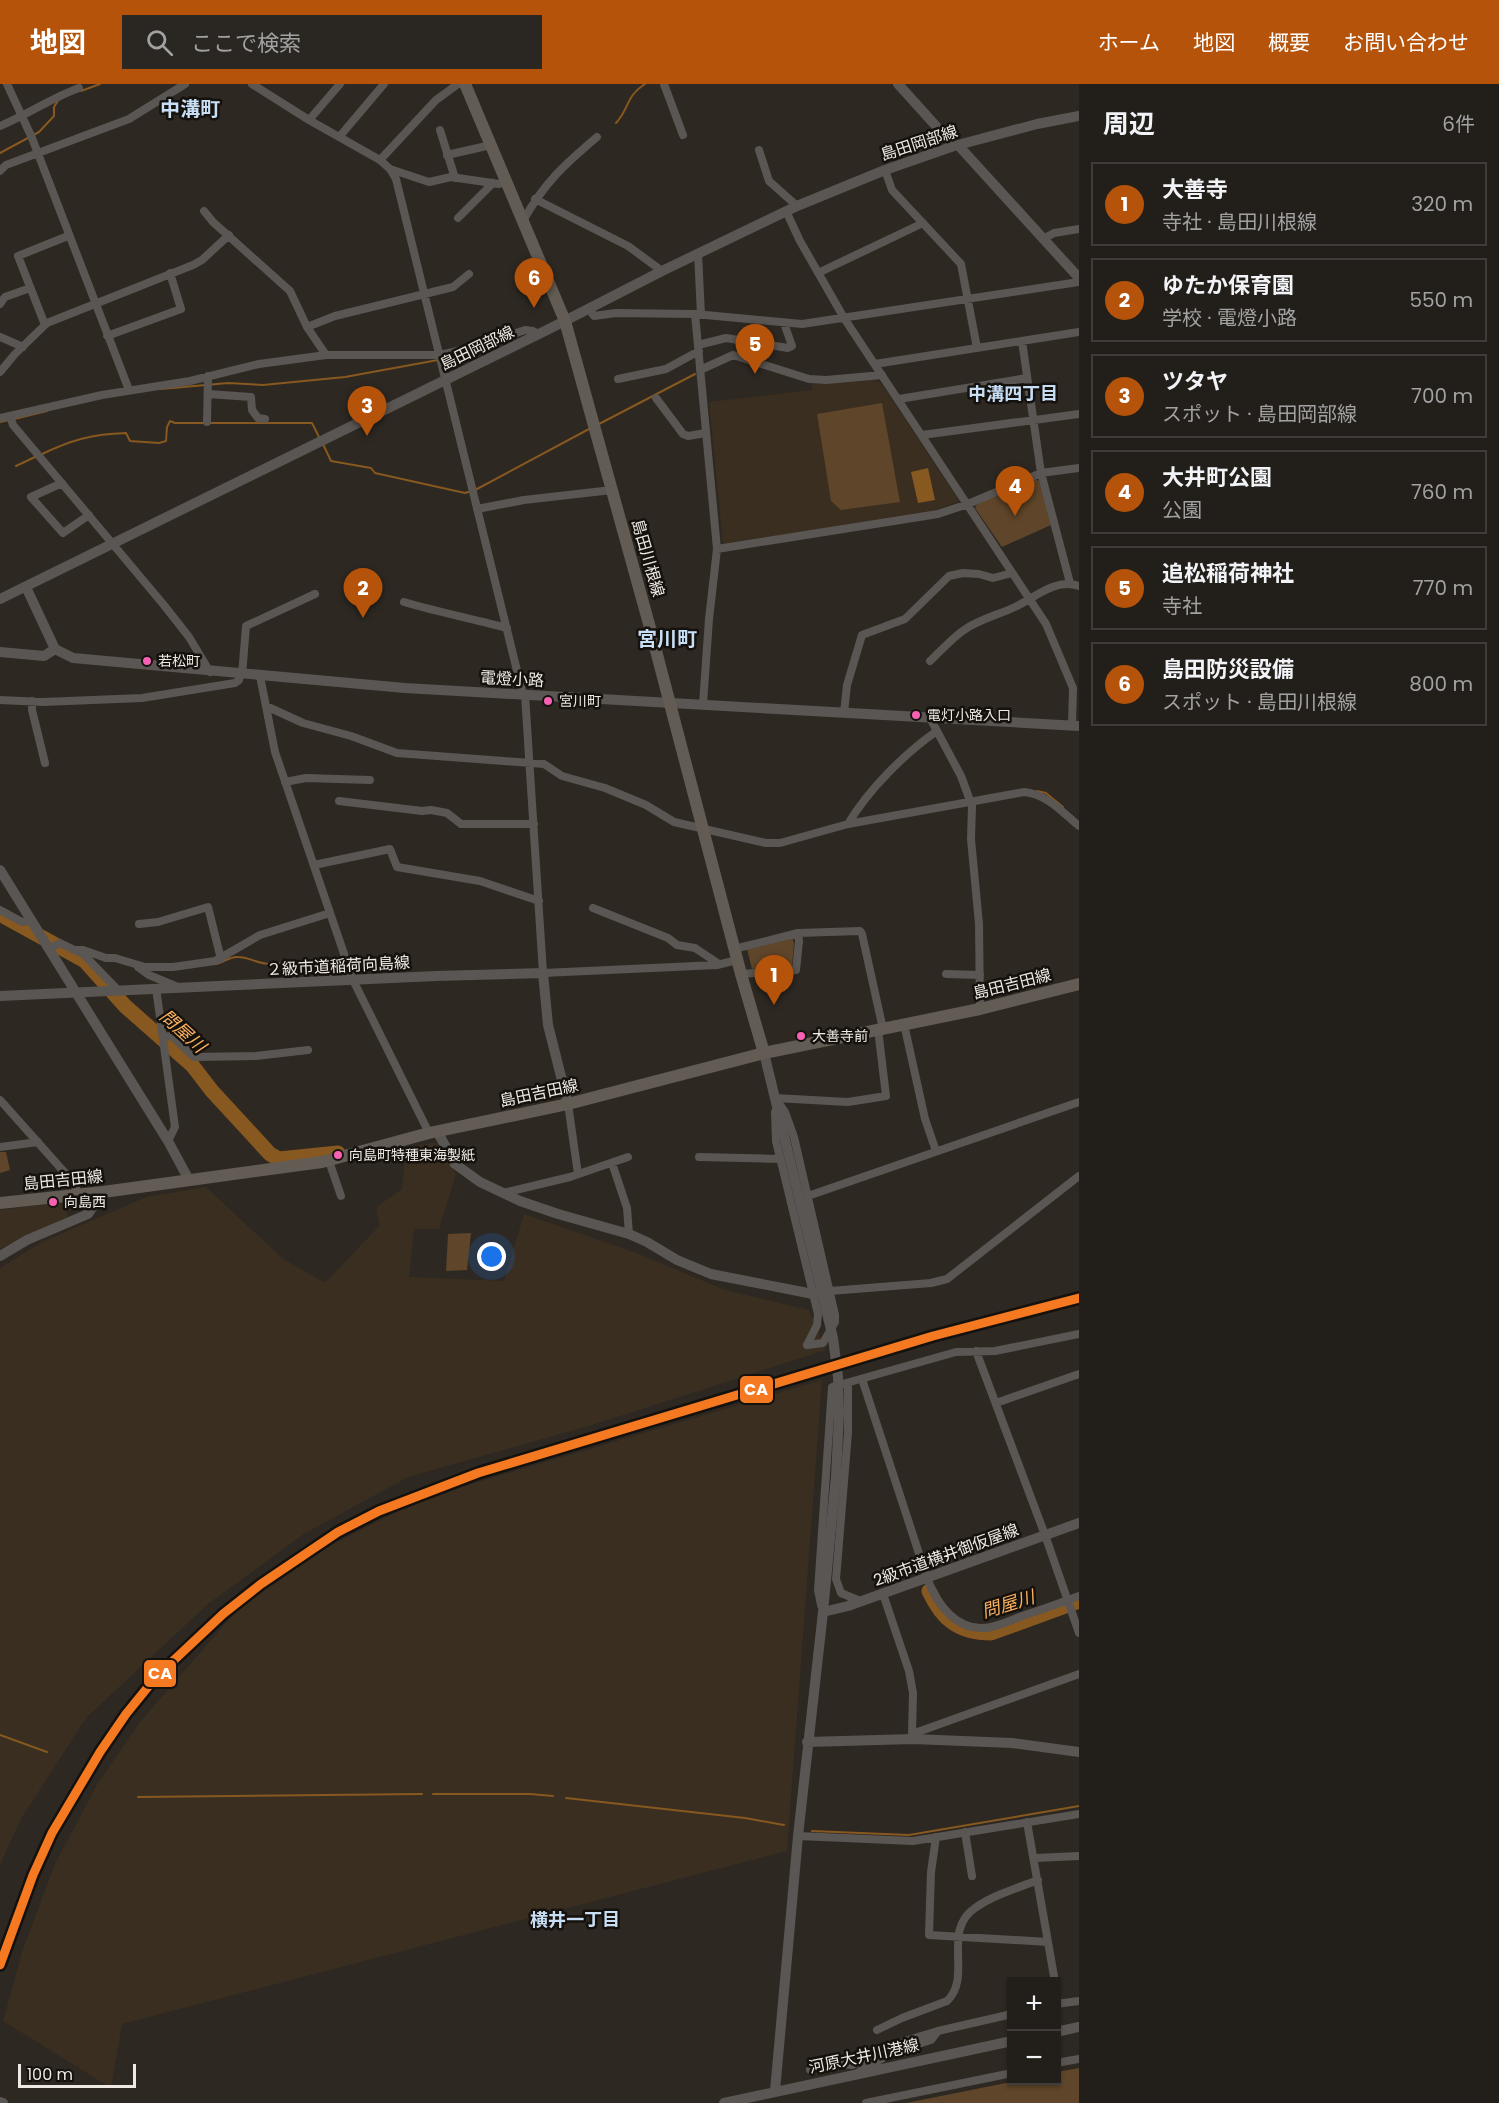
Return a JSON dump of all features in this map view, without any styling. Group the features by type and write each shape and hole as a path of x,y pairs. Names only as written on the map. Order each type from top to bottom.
{"main road":[{"name":"島田川根線","path":"465,84 565,321 764,1053"},
{"name":"島田吉田線","path":"0,1203 102,1192 329,1161 433,1132 568,1104 764,1053 980,1010 1079,984"}],"street":[{"path":"7,84 38,155 129,390"},
{"path":"0,171 6,165 38,155 129,119 185,84"},
{"path":"252,84 309,120 380,160 390,169 429,182 454,178 493,183 506,181"},
{"path":"309,120 340,84"},
{"path":"340,136 384,84"},
{"path":"380,160 436,100 458,84"},
{"path":"664,84 683,135"},
{"path":"897,84 1079,280"},
{"path":"0,126 22,117 57,96 79,88"},
{"name":"島田岡部線","path":"0,599 114,545 796,206 885,170 956,146 1037,124 1079,116"},
{"path":"440,130 454,178"},
{"path":"523,221 535,200 564,165 597,137"},
{"path":"447,155 491,145"},
{"path":"759,150 770,181 796,206"},
{"path":"390,169 399,190 524,695 548,1025 568,1104 578,1174"},
{"path":"885,170 892,190 961,264 977,348"},
{"path":"458,218 493,183"},
{"path":"535,200 628,246 662,271"},
{"path":"204,211 213,222 290,291 308,327 326,355"},
{"path":"786,211 844,318 1046,624 1073,688 1075,726"},
{"path":"818,273 923,223"},
{"path":"1043,239 1054,233 1079,229"},
{"path":"0,372 23,346 54,319 202,260 229,235"},
{"path":"45,326 18,256 68,236"},
{"path":"698,253 698,348 717,549 703,704"},
{"path":"108,336 181,309 170,273"},
{"path":"308,327 335,316 453,287 469,274"},
{"path":"589,309 594,316 616,313 698,315 802,324 1079,280"},
{"path":"0,304 6,297 30,288"},
{"path":"618,379 666,369 698,348 726,338 788,348 792,346 784,322"},
{"path":"0,418 129,390 190,381 259,364 326,355 440,355 475,347 525,330 539,334"},
{"path":"875,364 1079,332"},
{"path":"0,336 23,346"},
{"path":"1022,341 1041,473 1070,583"},
{"path":"700,370 733,356 809,379 826,380 882,375"},
{"path":"207,422 208,376"},
{"path":"899,399 1027,378"},
{"path":"208,394 251,397 252,410 258,418 265,419"},
{"path":"656,398 683,434 688,436 706,434"},
{"path":"922,435 1079,414"},
{"path":"10,416 13,425 189,637 210,672"},
{"path":"717,549 938,514 968,504 1041,473 1079,468"},
{"path":"62,483 31,497 63,533 89,515"},
{"path":"477,509 524,500 612,490"},
{"path":"844,713 847,685 862,635 905,619 949,576 963,573 993,578 1012,573"},
{"path":"930,661 962,631 983,619 1016,606 1044,590 1070,583 1079,586"},
{"path":"0,652 44,656 55,649 26,587"},
{"path":"0,699 32,701 142,698 235,683 241,675 246,626 315,594"},
{"path":"404,602 507,628"},
{"name":"電燈小路","path":"55,649 73,658 241,675 405,688 1075,726"},
{"path":"260,676 275,752 353,980 433,1132 455,1164 480,1182 558,1214 629,1234 677,1260 711,1274 813,1294 931,1283 947,1279 1079,1176"},
{"path":"32,701 32,710 45,763"},
{"path":"266,706 303,723 351,736 396,753 544,764 562,776 605,788 646,805 674,822 751,840 780,843 848,824 1024,792 1036,793 1046,798 1079,826"},
{"path":"930,718 961,776 971,802 971,838 979,924 980,1010"},
{"path":"848,824 883,780 920,743 937,731"},
{"path":"285,782 306,778 370,780"},
{"path":"339,801 447,813 461,824 534,824"},
{"path":"314,865 390,849 397,867 480,881 539,901"},
{"path":"0,870 168,1140 189,1180"},
{"path":"139,924 158,922 208,907 221,959"},
{"path":"593,908 668,938 677,945 695,948 720,964"},
{"path":"0,910 22,922 32,921"},
{"path":"74,950 83,950 145,967 173,967 221,959 260,935 330,913"},
{"path":"543,973 720,964 736,954 798,933 860,931 880,1029 886,1096 848,1102 775,1098"},
{"path":"741,974 796,970 800,941 798,933"},
{"path":"49,949 60,943 74,950 92,962 118,990"},
{"path":"135,964 149,975 180,987"},
{"name":"２級市道稲荷向島線","path":"0,996 543,973"},
{"path":"946,974 980,975"},
{"path":"156,988 176,1127 168,1140"},
{"path":"904,1024 925,1119 936,1151"},
{"path":"163,1037 172,1036 194,1057 256,1056 308,1050"},
{"path":"764,1053 832,1338 838,1377 839,1414 836,1476 823,1612 807,1742 775,2091"},
{"path":"775,1098 785,1112 794,1137 835,1315 835,1322 823,1343 807,1345 817,1325 818,1314 776,1141 775,1098"},
{"path":"0,1100 75,1183 78,1194"},
{"path":"808,1196 1079,1101"},
{"path":"0,1147 38,1142"},
{"path":"699,1156 780,1159"},
{"path":"503,1193 578,1174 628,1157"},
{"path":"329,1161 341,1196"},
{"path":"612,1163 627,1208 629,1234"},
{"path":"0,1256 27,1240 88,1214 102,1192"},
{"path":"823,1612 818,1590 832,1387 956,1352 995,1351 1079,1334"},
{"path":"976,1351 1079,1633"},
{"path":"996,1403 1079,1374"},
{"path":"862,1379 927,1578 941,1607 949,1615 970,1627 991,1627 1079,1596"},
{"path":"848,1383 848,1433 836,1579 842,1593 861,1602"},
{"name":"2級市道横井御仮屋線","path":"823,1612 861,1602 1079,1523"},
{"path":"883,1594 909,1671 913,1693 913,1737"},
{"path":"913,1737 1079,1674"},
{"path":"807,1742 913,1737 1011,1743 1079,1752"},
{"path":"798,1836 913,1841 1079,1814"},
{"path":"1028,1822 1054,1977"},
{"path":"965,1832 972,1876"},
{"path":"936,1837 929,1935 1048,1942"},
{"path":"1035,1858 1079,1856"},
{"path":"877,2030 947,2001 953,1996 957,1980 958,1937 966,1917 975,1908 1038,1880"},
{"path":"1061,2003 1079,2001"},
{"path":"810,2070 836,2061 840,2064 852,2065 908,2040 1007,2015"},
{"path":"1061,2031 1079,2027"},
{"path":"854,2074 893,2052 931,2040 938,2031"},
{"name":"河原大井川港線","path":"724,2103 1007,2042"},
{"path":"1061,2062 1079,2059"},
{"path":"866,2103 1007,2074"}],"shaded area":[{"path":"872,380 881,383 959,501 936,510 723,545 709,402 812,390 812,384"},
{"path":"882,403 900,502 841,510 831,501 817,414"},
{"path":"928,468 935,500 918,503 911,472"},
{"path":"1035,479 1039,481 1051,525 1002,547 975,508 977,504"},
{"path":"792,937 794,943 792,966 752,969 747,949"},
{"path":"435,1142 456,1174 439,1229 414,1229 409,1277 504,1281 524,1214 639,1254 725,1290 809,1310 826,1350 589,1426 408,1477 304,1534 208,1604 86,1718 21,1819 0,1865 0,1268 42,1242 146,1197 206,1187 282,1258 325,1283 380,1225 376,1210 379,1205 402,1189 406,1148"},
{"path":"0,1152 6,1152 10,1170 0,1173"},
{"path":"65,1202 68,1217 0,1249 0,1210"},
{"path":"471,1233 467,1270 446,1271 448,1234"},
{"path":"822,1380 787,1851 122,2024 111,2088 3,2021 22,1952 55,1864 98,1783 140,1722 245,1601 321,1550 409,1506 468,1485"},
{"path":"1079,2068 1079,2103 906,2103 1007,2083 1007,2085 1061,2085 1061,2071"}],"waterway":[{"path":"81,91 100,84"},
{"path":"616,123 634,93 645,84"},
{"path":"0,153 39,132 54,116 54,107 59,99"},
{"path":"444,359 485,349 513,338"},
{"path":"161,389 228,383 263,385 345,377 438,360"},
{"path":"599,424 695,374"},
{"path":"14,419 47,411"},
{"path":"0,422 9,420"},
{"path":"40,455 62,445 92,436 126,433 130,441 159,443 166,441 170,421 204,423"},
{"path":"210,423 312,423 320,439"},
{"path":"323,444 331,461 371,468 375,473 465,493 477,489 589,429"},
{"path":"16,466 35,457"},
{"path":"1037,791 1046,793 1063,807"},
{"name":"問屋川","path":"5,917 85,961 125,1006 192,1065 212,1091 270,1154 279,1159 338,1153"},
{"path":"216,964 235,957 270,964 305,961 320,964 332,978"},
{"name":"問屋川","path":"929,1591 946,1617 960,1627 991,1633 1079,1601"},
{"path":"0,1735 47,1752"},
{"path":"138,1797 422,1794"},
{"path":"433,1794 553,1796"},
{"path":"566,1798 745,1818 784,1825"},
{"path":"812,1831 909,1835 1079,1806"}],"transit line":[{"name":"CA","path":"0,1965 33,1875 52,1833 100,1752 126,1714 156,1677 223,1614 261,1584 338,1532 379,1511 478,1473 933,1336 1079,1298"}],"place":[{"name":"島田防災設備","path":"534,308"},
{"name":"追松稲荷神社","path":"755,374"},
{"name":"ツタヤ","path":"367,436"},
{"name":"大井町公園","path":"1015,516"},
{"name":"ゆたか保育園","path":"363,618"},
{"name":"若松町","path":"147,661"},
{"name":"宮川町","path":"548,701"},
{"name":"電灯小路入口","path":"916,715"},
{"name":"大善寺","path":"774,1005"},
{"name":"大善寺前","path":"801,1036"},
{"name":"向島町特種東海製紙","path":"338,1155"},
{"name":"向島西","path":"53,1202"}],"district":[{"name":"中溝町","path":"190,109"},
{"name":"中溝四丁目","path":"1013,393"},
{"name":"宮川町","path":"667,639"},
{"name":"横井一丁目","path":"575,1919"}]}
